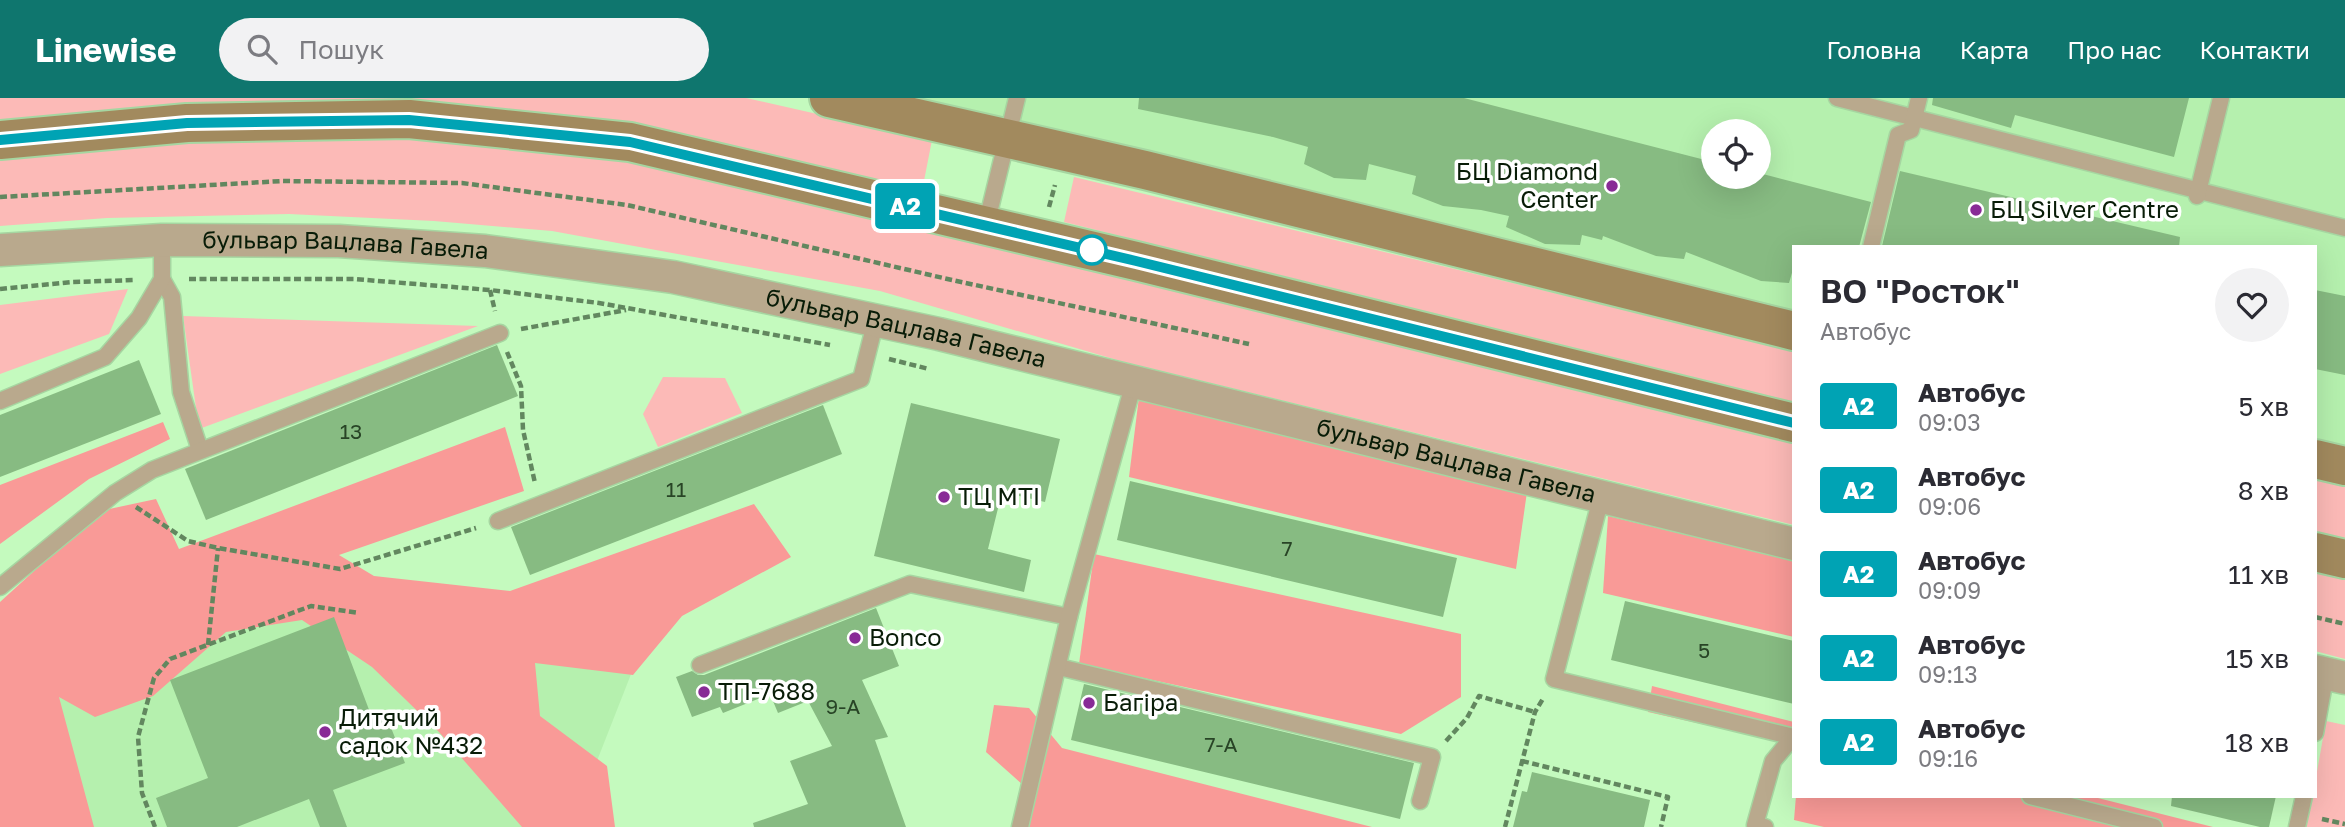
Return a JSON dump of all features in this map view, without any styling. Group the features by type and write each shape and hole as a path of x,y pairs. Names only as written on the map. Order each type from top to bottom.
{"street":[{"path":"829,98 1145,170 1792,331"},
{"path":"0,140 187,123 409,120 630,142 986,225 1792,423"},
{"name":"бульвар Вацлава Гавела","path":"0,250 162,240 339,241 485,251 673,277 876,320 1792,544"},
{"path":"2317,460 2345,467"},
{"path":"2317,552 2345,559"}],"lane":[{"path":"986,225 1017,98"},
{"path":"1837,98 2198,193 2345,228"},
{"path":"1871,245 1898,135 1911,130 1919,98"},
{"path":"2198,193 2221,98"},
{"path":"162,240 162,279 172,297 181,392 200,450"},
{"path":"0,401 105,357 139,317 162,279"},
{"path":"498,521 861,379 876,320"},
{"path":"0,587 115,493 152,470 500,333"},
{"path":"1020,827 1069,617 1134,382"},
{"path":"1601,498 1554,679 1792,737"},
{"path":"700,664 911,584 1069,617"},
{"path":"1059,667 1432,757 1420,801"},
{"path":"2317,725 2329,674"},
{"path":"1765,827 1755,825 1773,761 1792,738"},
{"path":"2038,798 2154,827"},
{"path":"2297,827 2304,798"}],"path":[{"path":"0,197 282,181 462,183 627,205 952,280 1249,344"},
{"path":"1046,218 1055,184"},
{"path":"0,289 72,282 162,279 354,279 490,290 632,309 868,353 929,369"},
{"path":"490,290 500,333 521,386 523,430 539,504"},
{"path":"500,333 632,309"},
{"path":"115,493 188,541 341,569 498,521"},
{"path":"208,645 218,548"},
{"path":"155,827 142,793 138,737 154,678 170,659 311,606 359,613"},
{"path":"2317,617 2345,624"},
{"path":"1505,827 1535,712 1554,679"},
{"path":"1432,757 1467,718 1479,696 1535,712"},
{"path":"1522,761 1668,797 1661,827"}],"shaded area":[{"path":"0,98 746,98 932,140 922,191 630,125 0,126"},
{"path":"884,98 2345,98 2345,452 2317,445 2317,245 1792,245 1792,319"},
{"path":"429,137 641,164 1273,301 1792,431 1792,525 1124,362 880,291 552,231 434,221 289,214 107,218 0,226 0,156 179,139"},
{"path":"1074,177 1792,351 1792,402 1064,222"},
{"path":"128,289 109,334 0,374 0,305"},
{"path":"183,316 478,326 199,429"},
{"path":"663,377 725,378 742,413 658,447 643,414"},
{"path":"1139,397 1528,485 1516,569 1129,477"},
{"path":"163,422 170,439 89,479 0,544 0,485"},
{"path":"505,427 524,491 339,555 374,576 510,591 754,504 791,557 682,616 633,675 535,663 540,716 607,766 615,827 522,827 439,732 372,667 302,620 226,632 153,696 95,717 59,697 94,827 0,827 0,602 100,511 156,499 179,549"},
{"path":"2317,477 2345,484 2345,538 2317,531"},
{"path":"1608,516 1792,561 1792,637 1603,593"},
{"path":"1094,554 1461,634 1461,697 1401,734 1079,664"},
{"name":"Дитячий садок №432","path":"182,557 646,636 571,827 76,827 2,622"},
{"path":"2317,562 2345,569 2345,659 2317,652"},
{"path":"1652,686 1792,721 1792,745 1648,712"},
{"path":"994,705 1029,708 1062,748 1372,827 1029,827 1033,794 986,752"},
{"path":"2326,721 2345,725 2345,827 2305,827 2312,798 2317,798 2317,772"},
{"path":"1796,798 2098,798 2213,827 1824,827 1794,820"}],"building":[{"name":"БЦ Diamond Center","path":"1139,98 1464,98 1701,159 1701,189 1771,189 1771,176 1871,202 1860,245 1792,245 1792,273 1789,283 1761,281 1686,252 1684,259 1656,256 1603,236 1602,240 1582,235 1580,245 1545,244 1506,227 1509,216 1443,206 1412,194 1416,176 1369,164 1366,180 1334,178 1304,164 1308,147 1273,137 1138,109"},
{"path":"1933,98 2189,98 2174,157 2015,115 2011,128 1932,105"},
{"name":"БЦ Silver Centre","path":"1900,171 2180,237 2179,245 1882,245"},
{"path":"2317,290 2345,296 2345,375 2317,369"},
{"path":"497,345 518,396 206,520 185,469"},
{"path":"139,360 161,414 0,477 0,415"},
{"name":"ТЦ MTI","path":"911,403 1060,439 1045,502 1002,492 988,549 1031,560 1024,592 874,556"},
{"path":"823,405 842,454 530,575 511,527"},
{"path":"1130,481 1457,558 1443,617 1117,540"},
{"path":"1625,601 1792,641 1792,704 1611,660"},
{"path":"876,608 899,666 862,680 888,737 875,740 906,827 754,827 753,823 808,804 790,761 832,746 808,701 778,713 770,694 723,713 720,707 692,717 676,677 692,671 704,675"},
{"path":"334,617 371,715 384,710 405,763 333,790 347,827 320,827 309,799 237,827 167,827 156,798 208,778 170,680"},
{"path":"1084,684 1414,763 1400,819 1071,740"},
{"path":"1532,772 1650,800 1644,827 1513,827 1522,791 1527,792"},
{"path":"2172,798 2276,798 2269,827 2171,806"}],"bus line":[{"name":"А2","path":"0,140 187,123 409,120 630,142 1136,261 1792,423"}],"place":[{"name":"БЦ Diamond Center","path":"1612,186"},
{"name":"БЦ Silver Centre","path":"1976,210"},
{"name":"ТЦ MTI","path":"944,497"},
{"name":"Bonco","path":"855,638"},
{"name":"ТП-7688","path":"704,692"},
{"name":"Багіра","path":"1089,703"},
{"name":"Дитячий садок №432","path":"325,732"}]}
